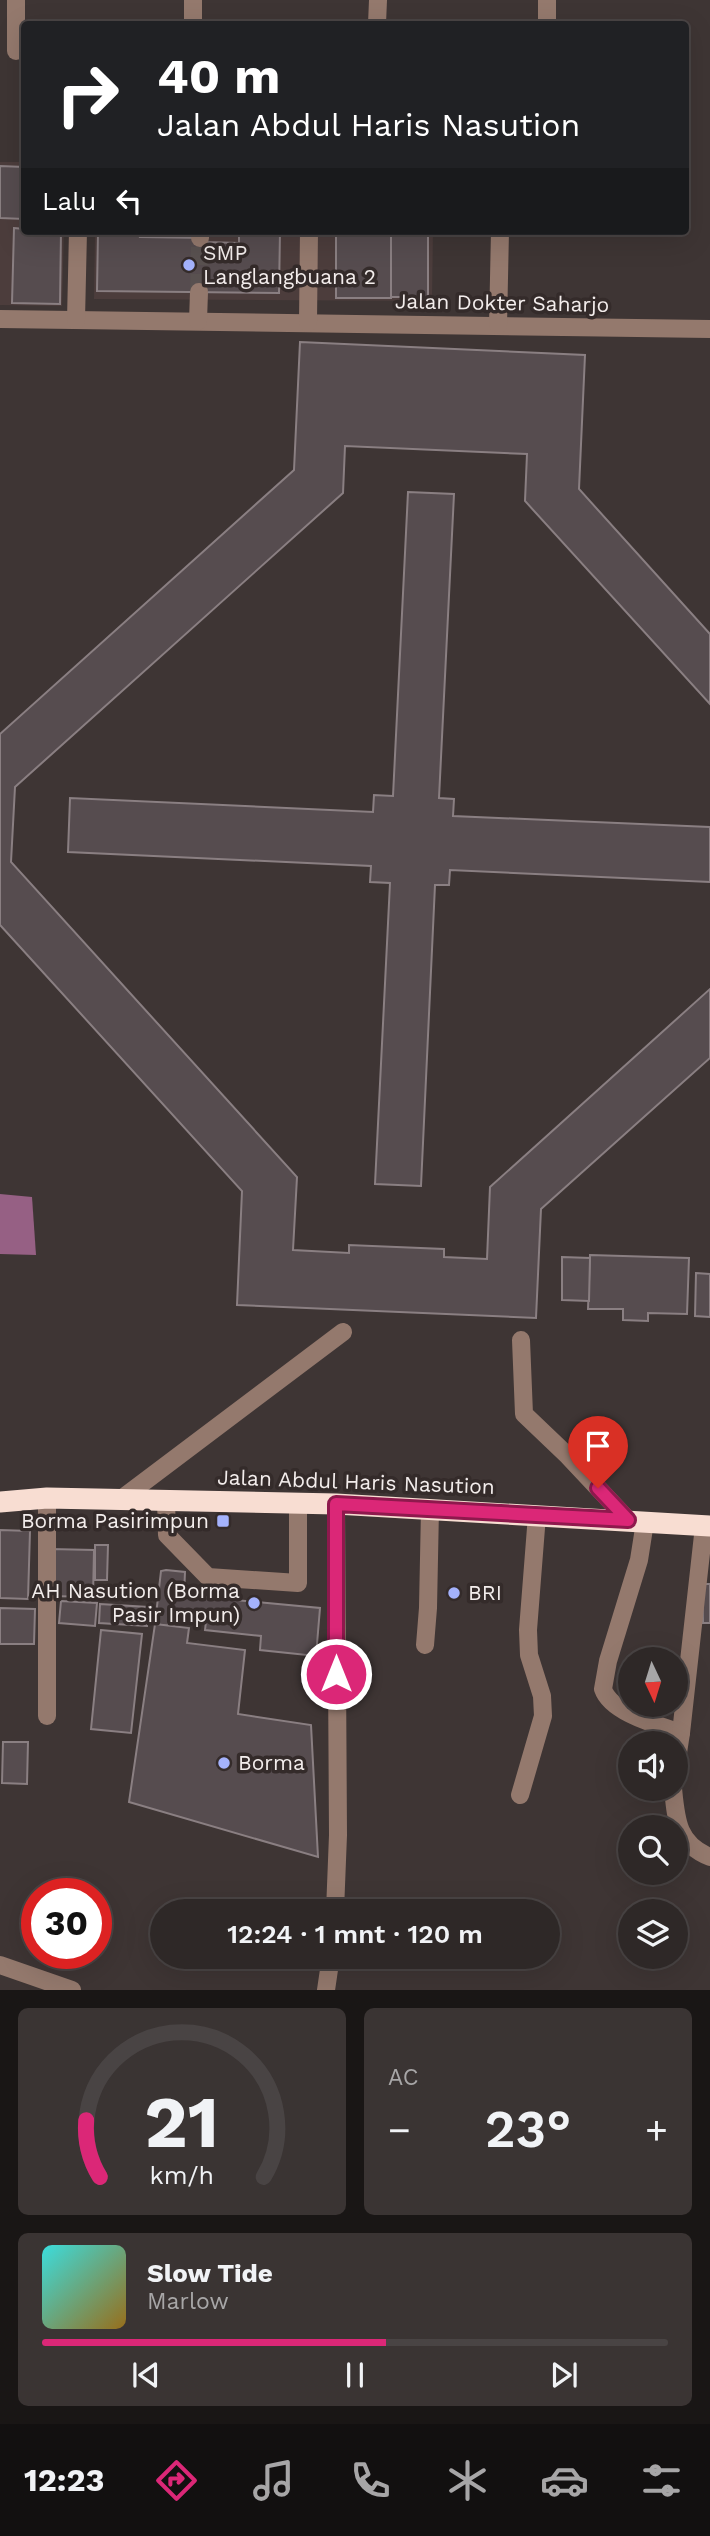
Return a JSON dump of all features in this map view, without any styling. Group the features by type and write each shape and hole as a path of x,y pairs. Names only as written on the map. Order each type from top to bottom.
{"highway":[{"name":"Jalan Abdul Haris Nasution","path":"0,1502 47,1499 336,1504 707,1526"}],"street":[{"path":"13,52 16,0"},
{"path":"193,0 193,21"},
{"path":"377,21 378,0"},
{"path":"547,0 547,21"},
{"path":"76,320 78,235"},
{"path":"308,323 309,235"},
{"path":"498,325 500,235"},
{"path":"198,321 199,292"},
{"name":"Jalan Dokter Saharjo","path":"0,319 710,329"},
{"path":"120,1500 342,1332"},
{"path":"521,1340 524,1413 636,1521 639,1560 608,1661 603,1689 609,1701 626,1711 676,1731"},
{"path":"47,1499 47,1716"},
{"path":"166,1500 167,1535 208,1577 299,1583 298,1503"},
{"path":"335,1899 338,1835 336,1504"},
{"path":"425,1645 430,1509"},
{"path":"520,1795 543,1716 542,1696 528,1655 537,1515"},
{"path":"681,1731 707,1526"},
{"path":"674,1801 676,1822 683,1836 699,1853 710,1857"},
{"path":"0,1965 72,1990"},
{"path":"326,1990 329,1969"}],"shaded area":[{"path":"0,162 21,162 21,235 64,235 62,306 0,305"},
{"path":"95,235 433,235 432,301 94,299"},
{"path":"0,1194 32,1197 36,1255 0,1254"}],"building":[{"path":"0,166 21,167 21,219 0,218"},
{"path":"14,228 21,229 21,235 61,235 60,304 12,303"},
{"name":"SMP Langlangbuana 2","path":"98,235 206,238 206,242 239,243 239,235 280,235 279,293 97,291"},
{"path":"336,235 391,235 391,298 336,298"},
{"path":"391,235 428,235 428,297 391,297"},
{"path":"300,342 585,355 579,489 710,634 710,704 525,501 527,454 345,446 343,493 15,787 11,862 297,1177 293,1250 349,1253 349,1245 444,1249 444,1257 487,1259 490,1187 710,989 710,1058 541,1209 536,1318 237,1305 242,1191 0,925 0,734 294,470"},
{"path":"408,492 454,494 439,798 454,799 453,816 710,827 710,882 450,870 449,885 435,885 421,1186 375,1184 390,883 370,882 371,866 68,852 70,798 373,812 374,795 393,796"},
{"path":"590,1255 689,1258 687,1314 648,1313 648,1321 623,1320 623,1309 588,1309"},
{"path":"562,1257 590,1258 589,1301 562,1300"},
{"path":"696,1273 710,1274 710,1317 695,1316"},
{"path":"0,1530 30,1531 28,1599 0,1598"},
{"path":"95,1545 108,1545 107,1580 95,1580"},
{"path":"50,1549 94,1550 93,1597 50,1596"},
{"path":"161,1571 185,1572 184,1595 320,1608 316,1656 260,1650 261,1636 205,1630 207,1613 169,1609 168,1626 155,1624"},
{"path":"702,1584 710,1584 710,1623 703,1623"},
{"path":"61,1601 97,1603 95,1626 59,1623"},
{"path":"100,1604 148,1607 147,1626 99,1623"},
{"path":"0,1608 35,1609 34,1644 0,1644"},
{"name":"Borma","path":"155,1624 189,1628 187,1643 245,1650 238,1714 311,1725 318,1857 129,1802"},
{"path":"101,1630 142,1634 131,1733 91,1729"},
{"path":"3,1742 28,1742 27,1784 2,1783"}],"tunnel":[{"path":"199,292 200,238"}],"place":[{"name":"SMP Langlangbuana 2","path":"189,265"},
{"name":"Borma Pasirimpun","path":"223,1521"},
{"name":"BRI","path":"454,1593"},
{"name":"AH Nasution (Borma Pasir Impun)","path":"254,1603"},
{"name":"Borma","path":"224,1763"}],"route":[{"path":"336,1674 336,1504 628,1520 598,1488"}]}
